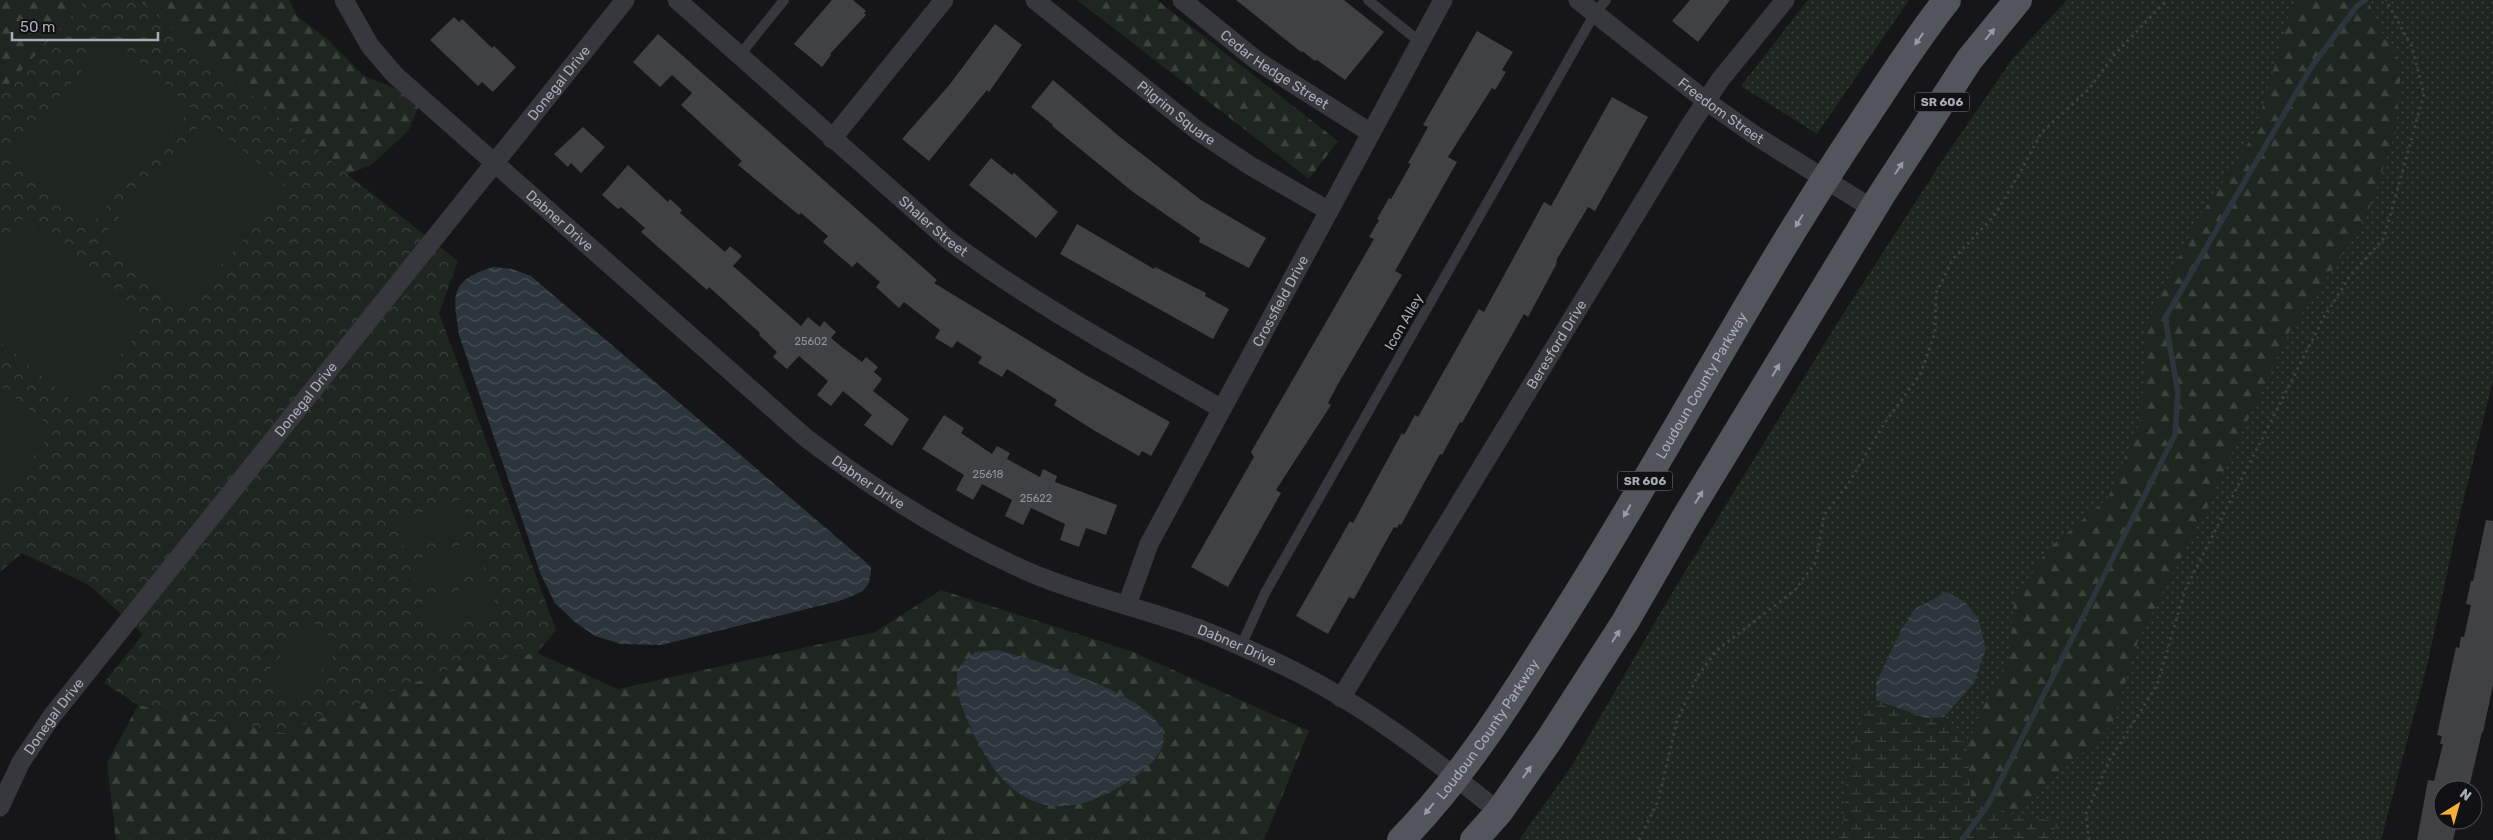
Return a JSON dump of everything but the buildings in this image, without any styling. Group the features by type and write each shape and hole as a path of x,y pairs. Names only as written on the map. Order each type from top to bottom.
{"main road":[{"name":"Loudoun County Parkway","path":"1401,840 1455,776 1516,692 1595,566 1824,179 1889,81 1947,0"},
{"name":"SR 606","path":"1474,840 1499,812 1549,740 1625,622 1685,518 1873,209 1969,60 2018,0"}],"street":[{"name":"Dabner Drive","path":"344,0 370,46 395,75 806,438 865,482 909,510 983,550 1032,573 1195,628 1281,664 1341,698 1401,736 1499,812"},
{"name":"Donegal Drive","path":"0,807 21,762 52,716 625,0"},
{"name":"Shaler Street","path":"677,0 947,239 992,273 1222,409"},
{"path":"832,139 944,0"},
{"name":"Pilgrim Square","path":"1035,0 1198,131 1249,165 1329,211"},
{"name":"Cedar Hedge Street","path":"1182,0 1256,60 1371,133"},
{"name":"Crossfield Drive","path":"1127,606 1149,544 1443,0"},
{"name":"Freedom Street","path":"1578,0 1600,7 1706,101 1873,209"},
{"name":"Beresford Drive","path":"1341,698 1706,101 1785,0"}],"lane":[{"path":"739,56 784,0"},
{"path":"1368,0 1420,42"},
{"name":"Icon Alley","path":"1241,646 1265,593 1600,7"}],"path":[{"path":"1639,840 1658,801 1678,720 1697,677 1716,652 1795,590 1816,562 1824,515 1846,486 1884,424 1921,373 1935,333 1936,293 1953,259 1994,216 2041,133 2089,89 2115,54 2167,0"},
{"path":"2089,840 2086,814 2109,761 2157,685 2185,590 2323,319 2350,276 2384,238 2424,94 2412,47 2386,0"}],"green space":[{"path":"0,0 86,0 0,94"},
{"path":"86,0 138,0 347,174 458,261 439,313 556,630 537,653 468,662 283,733 138,705 104,683 143,634 89,585 22,553 0,572 0,94"},
{"path":"138,0 289,0 297,16 327,39 364,76 422,99 408,131 371,165 347,174"},
{"path":"1077,0 1157,0 1338,141 1309,179"},
{"path":"1808,0 1909,0 1817,134 1741,86"},
{"path":"2067,0 2493,0 2493,380 2457,527 2427,666 2381,840 1519,840 1571,767 1672,593 1838,322 1940,164 2013,58"},
{"path":"2298,0 2368,0 2377,23 2401,66 2396,132 2368,212 2348,247 2290,331 2205,511 2138,641 2113,722 2094,743 2011,814 1971,798 1967,748 1979,716 2009,658 2014,601 2048,549 2108,498 2141,419 2147,324 2196,222 2255,133 2289,16"},
{"path":"111,37 192,108 87,228 6,157"},
{"path":"206,118 288,189 183,308 102,237"},
{"path":"21,219 147,323 78,406 0,341 0,245"},
{"path":"0,386 55,430 0,497"},
{"path":"461,499 471,530 405,552 395,521"},
{"path":"475,540 485,571 419,592 409,562"},
{"path":"488,580 498,611 432,633 422,602"},
{"path":"941,590 1131,651 1309,731 1264,840 116,840 107,763 138,705 283,733 468,662 537,653 618,689 875,632"},
{"path":"310,620 341,646 297,701 265,675"},
{"path":"1876,700 1926,718 1944,717 1967,748 1971,798 2011,814 2060,822 2046,840 1834,840 1843,826 1847,775 1860,714"}],"water":[{"path":"493,267 512,269 531,276 861,558 871,567 869,582 866,587 858,593 839,601 661,645 621,644 595,636 575,622 555,603 541,575 459,335 456,309 457,291 468,278"},
{"path":"1946,592 1965,602 1978,618 1986,649 1974,683 1944,717 1926,718 1876,700 1876,683 1901,630 1915,609"},
{"path":"998,650 1088,680 1135,703 1152,716 1162,730 1163,741 1159,753 1138,775 1110,792 1082,803 1065,806 1047,805 1029,799 1017,792 996,772 988,760 974,735 957,689 957,675 964,661 975,652"}],"waterway":[{"path":"1962,840 1988,805 2175,435 2178,393 2165,318 2312,66 2357,6 2365,0"}]}
